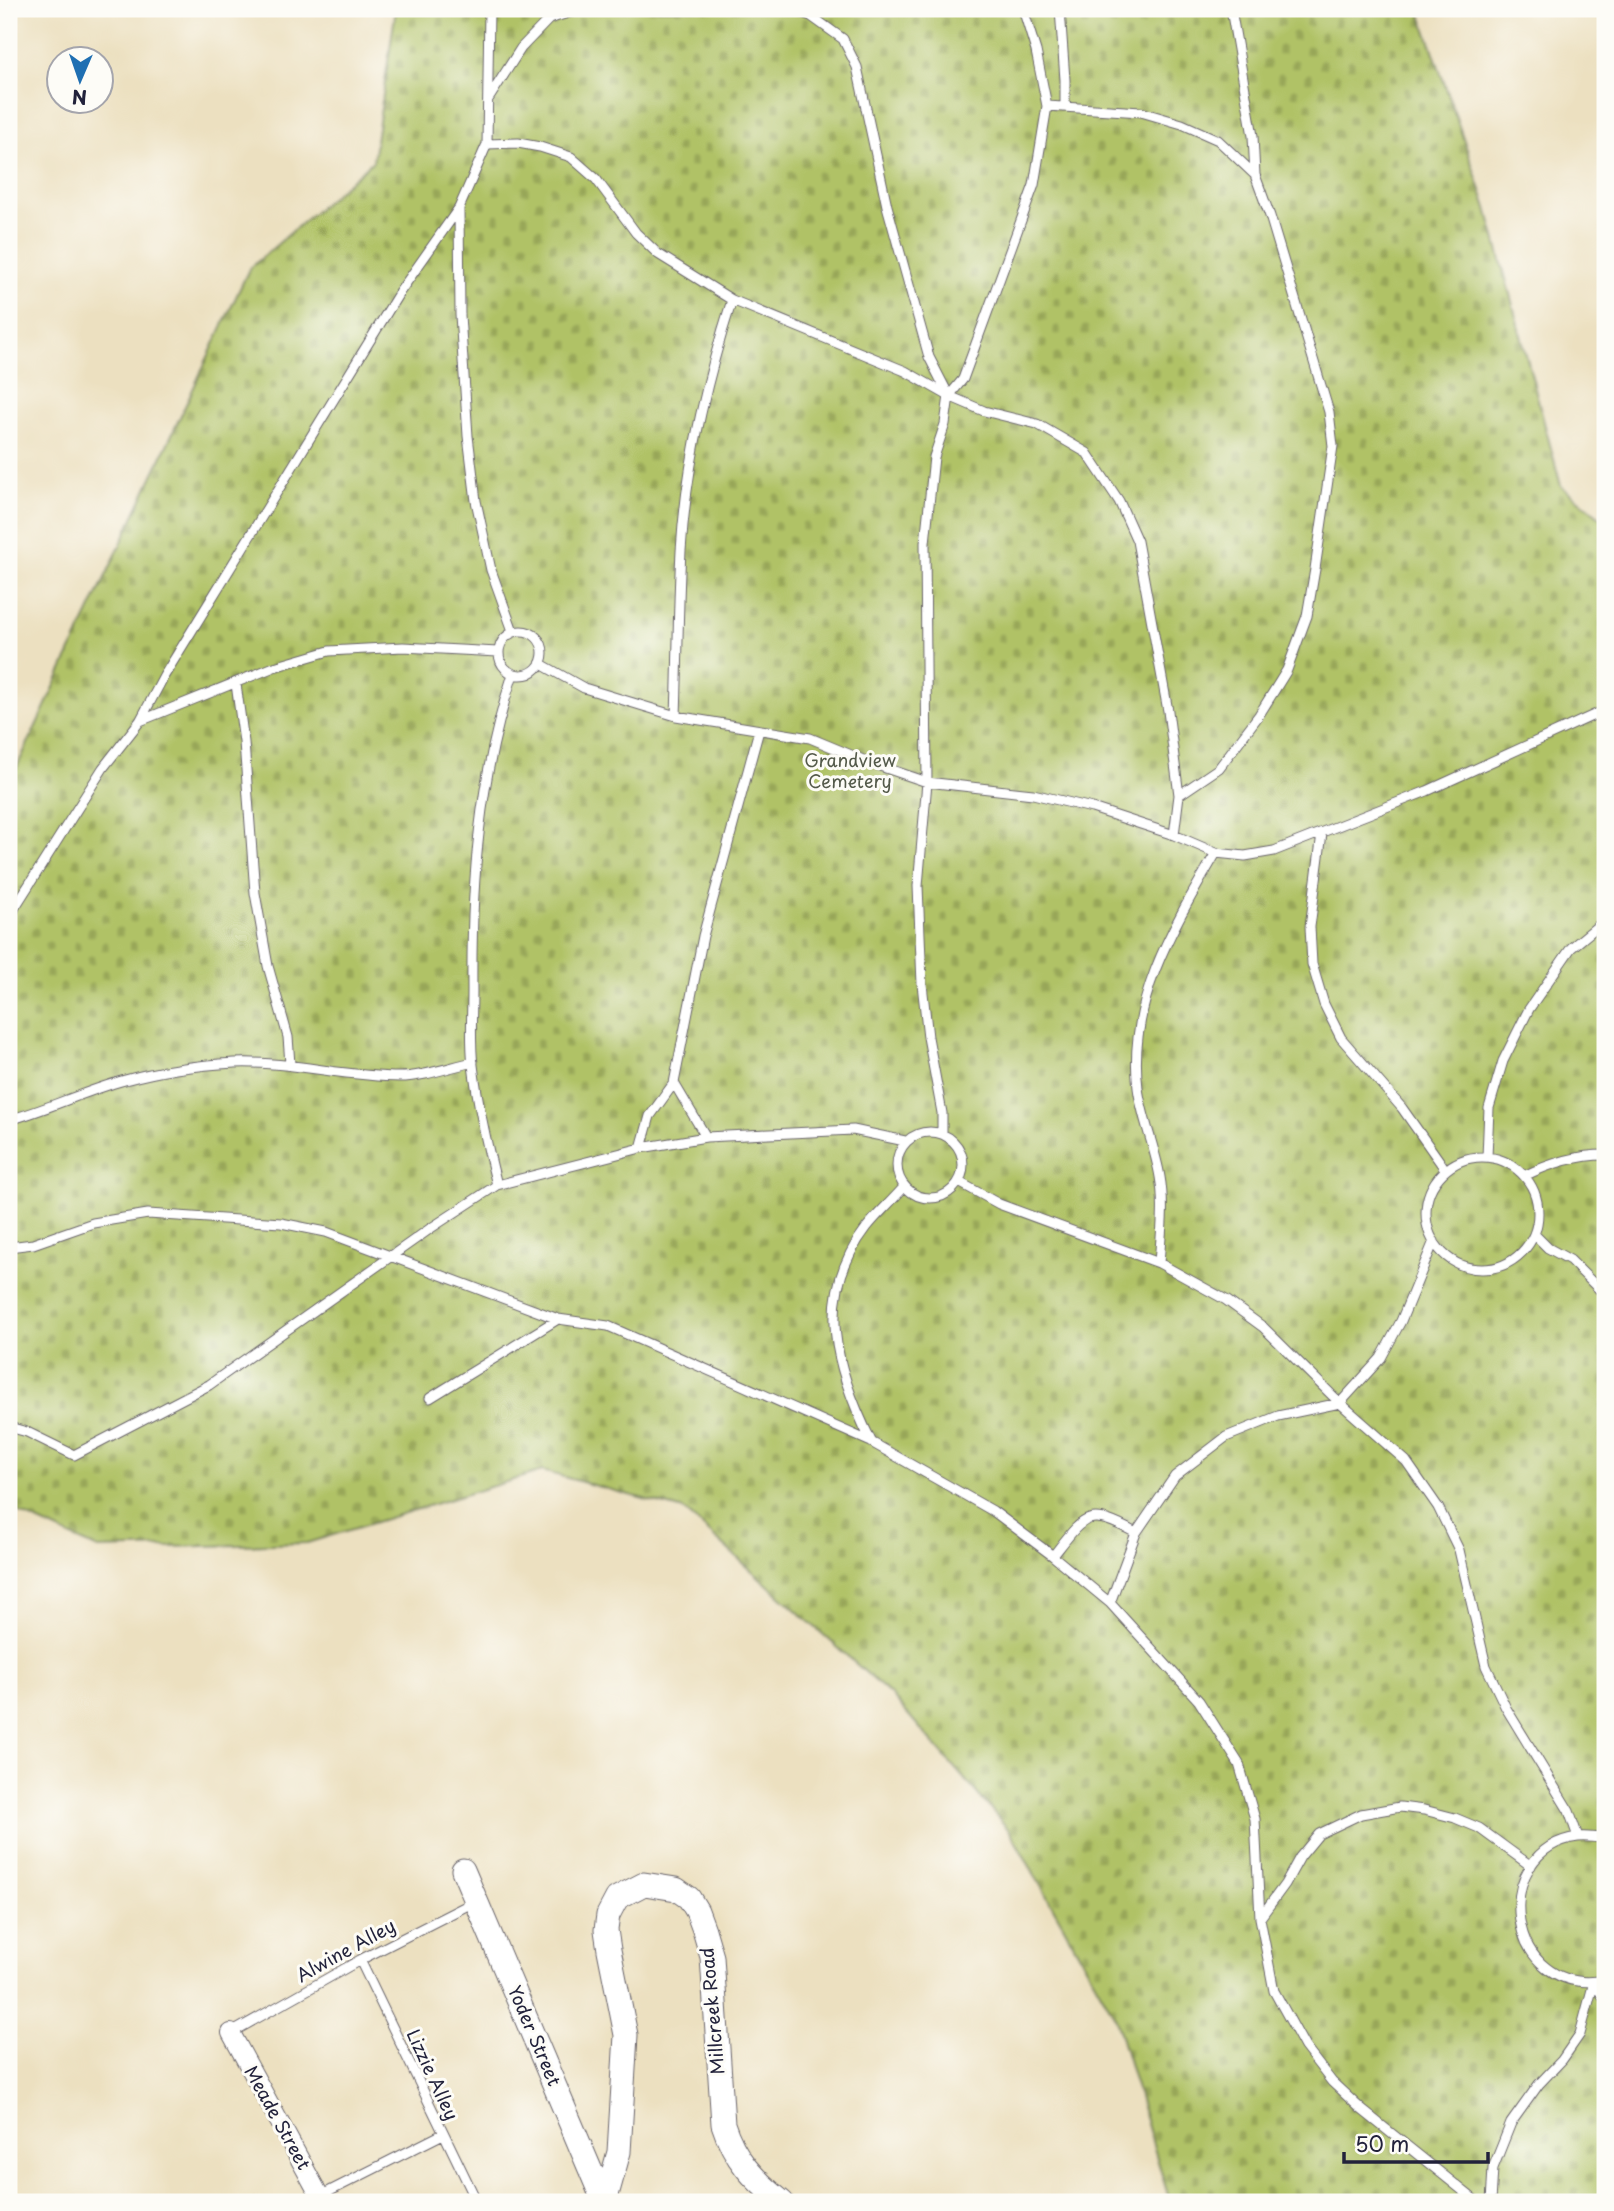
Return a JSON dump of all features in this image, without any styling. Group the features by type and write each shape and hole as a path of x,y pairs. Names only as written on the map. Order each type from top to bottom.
{"street":[{"name":"Yoder Street","path":"463,1870 604,2202"},
{"name":"Millcreek Road","path":"604,2202 619,2152 626,2035 606,1930 608,1915 617,1898 644,1884 676,1889 689,1898 697,1911 712,1957 723,2124 730,2146 749,2172 782,2202"},
{"name":"Meade Street","path":"231,2033 322,2199"}],"lane":[{"path":"9,922 15,907 103,768 140,721 164,676 399,293 459,208 487,144 489,9"},
{"path":"489,98 521,48 548,19 582,9"},
{"path":"792,9 811,16 843,39 858,67 887,206 929,357 949,396"},
{"path":"942,1133 942,1113 928,1037 922,984 918,886 927,782 925,543 934,457 945,424 949,396 963,379 1034,185 1047,106 1037,51 1023,9"},
{"path":"1060,9 1065,106"},
{"path":"1179,795 1219,768 1259,715 1287,670 1307,617 1333,446 1329,412 1255,175 1253,136 1231,9"},
{"path":"1047,106 1141,112 1182,124 1218,140 1255,175"},
{"path":"487,144 518,143 571,157 596,180 636,233 658,254 732,300 905,371 949,396 984,411 1037,424 1087,453 1119,501 1137,541 1168,711 1179,795 1174,835"},
{"path":"459,208 463,380 476,501 491,570 513,631"},
{"path":"676,716 681,550 689,475 710,368 732,300"},
{"path":"513,631 527,631 539,638 544,651 541,664 533,672 523,676 513,674 500,662 498,652 502,640 513,631"},
{"path":"140,721 274,667 329,651 403,647 498,652"},
{"path":"541,664 584,688 676,716 810,738 927,782 1033,794 1092,808 1174,835 1216,853 1245,856 1274,851 1322,833 1427,790 1605,710"},
{"path":"497,1185 485,1140 473,1062 472,947 480,821 490,753 513,674"},
{"path":"236,684 244,742 255,893 268,966 288,1037 290,1064"},
{"path":"641,1149 650,1116 674,1083 703,936 759,730"},
{"path":"1322,833 1310,927 1312,964 1324,1004 1341,1038 1402,1108 1446,1169"},
{"path":"1159,1263 1161,1179 1138,1088 1137,1043 1143,1003 1160,957 1216,853"},
{"path":"1487,1157 1489,1108 1503,1061 1529,1009 1571,948 1605,920"},
{"path":"9,1120 122,1081 173,1069 236,1063 290,1064 403,1077 473,1062"},
{"path":"674,1083 706,1137"},
{"path":"9,1427 27,1432 74,1455 209,1385 392,1255 497,1185 641,1149 706,1137 853,1129 905,1141"},
{"path":"922,1132 942,1133 954,1141 961,1154 963,1168 959,1182 948,1194 932,1199 917,1196 904,1187 896,1172 897,1155 905,1141 922,1132"},
{"path":"1524,1175 1549,1163 1586,1155 1605,1155"},
{"path":"1487,1157 1509,1164 1524,1175 1535,1197 1538,1215 1534,1234 1524,1250 1510,1262 1492,1269 1473,1269 1455,1263 1440,1251 1426,1217 1427,1199 1435,1181 1446,1169 1467,1159 1487,1157"},
{"path":"959,1182 999,1204 1159,1263 1226,1300 1263,1327 1340,1403 1406,1461 1437,1507 1459,1550 1486,1666 1506,1708 1569,1811 1578,1837"},
{"path":"871,1441 845,1381 834,1331 836,1304 843,1271 866,1229 904,1187"},
{"path":"9,1247 33,1244 93,1223 148,1214 281,1223 326,1232 558,1319 608,1326 871,1441 993,1511 1053,1556 1110,1604 1199,1701 1239,1764 1255,1819 1260,1918 1274,1990 1312,2056 1332,2082 1477,2202"},
{"path":"1534,1234 1548,1248 1570,1261 1605,1295"},
{"path":"1110,1604 1136,1533 1175,1476 1226,1437 1278,1416 1340,1403 1381,1358 1401,1321 1434,1241"},
{"path":"429,1398 558,1319"},
{"path":"1053,1556 1077,1526 1088,1517 1102,1517 1136,1533"},
{"path":"1260,1918 1285,1884 1300,1857 1319,1834 1361,1814 1399,1807 1455,1818 1479,1828 1531,1866"},
{"path":"1605,1838 1578,1837 1560,1843 1544,1853 1531,1866 1522,1884 1517,1904 1519,1924 1526,1944 1538,1960 1554,1972 1573,1980 1605,1980"},
{"name":"Alwine Alley","path":"231,2033 477,1900"},
{"name":"Lizzie Alley","path":"360,1961 477,2202"},
{"path":"1594,1982 1605,2000"},
{"path":"1491,2202 1493,2168 1511,2123 1580,2034 1594,1982"},
{"path":"322,2199 443,2134"}],"green space":[{"name":"Grandview Cemetery","path":"396,9 1419,9 1487,208 1561,486 1605,521 1605,2202 1170,2202 1116,2019 1010,1831 892,1696 684,1510 542,1471 307,1543 98,1549 9,1508 9,784 249,269 373,161"}]}
